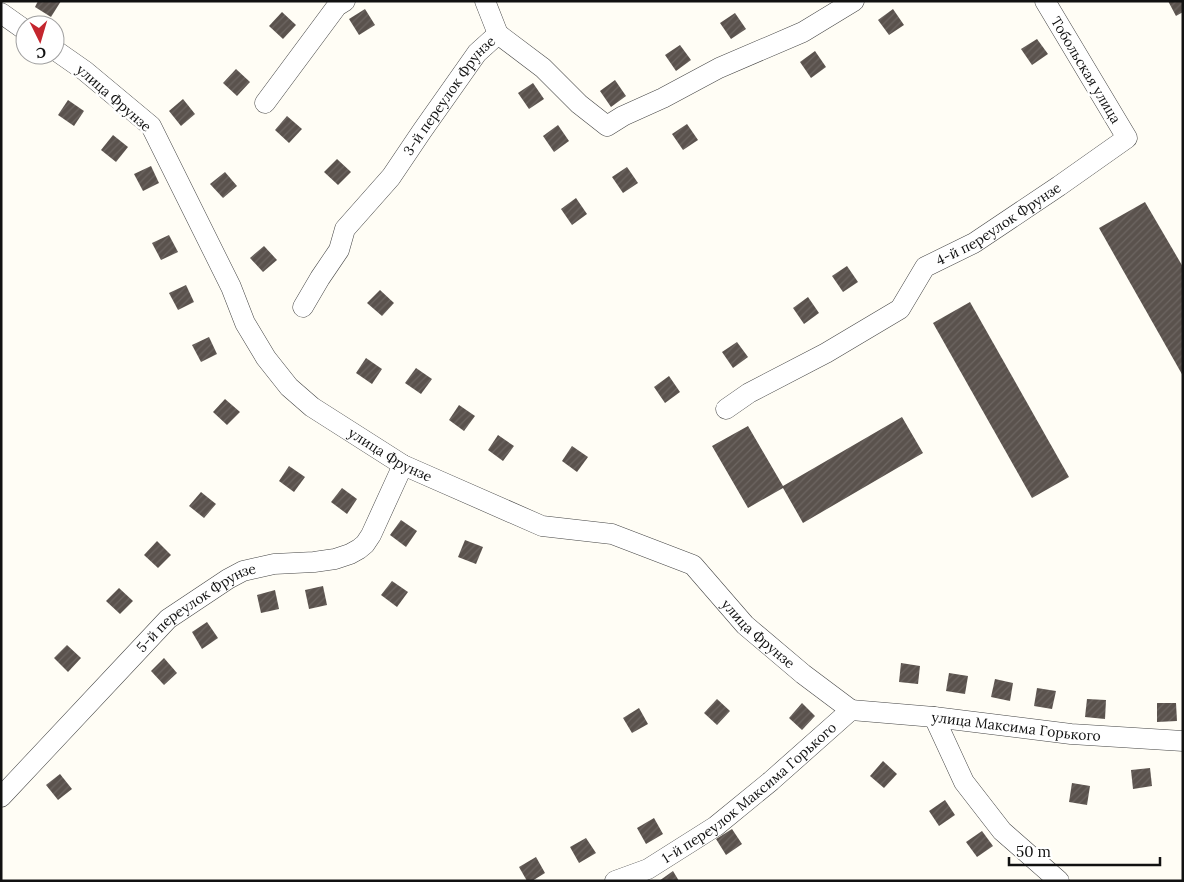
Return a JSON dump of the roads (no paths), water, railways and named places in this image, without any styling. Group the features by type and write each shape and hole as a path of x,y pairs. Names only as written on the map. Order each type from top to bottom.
{"street":[{"path":"265,103 338,6 345,1"},
{"path":"486,1 498,34"},
{"name":"3-й переулок Фрунзе","path":"303,307 339,250 345,229 391,177 477,53 498,34 543,68 579,104 607,126 623,116 719,68 804,32 854,1"},
{"name":"Тобольская улица","path":"1045,1 1127,138"},
{"path":"1,14 15,23"},
{"name":"улица Фрунзе","path":"65,57 85,71 151,126 231,287 245,323 266,358 289,387 312,407 403,465 542,526 612,534 693,564 745,625 803,674 851,710"},
{"name":"4-й переулок Фрунзе","path":"726,409 749,393 826,353 900,310 925,267 974,243 1127,138"},
{"name":"5-й переулок Фрунзе","path":"1,797 168,619 243,571 274,564 335,559 359,549 371,535 403,465"},
{"name":"улица Максима Горького","path":"851,710 934,717 1071,734 1183,741"},
{"name":"1-й переулок Максима Горького","path":"615,881 648,869 716,826 771,781 851,710"},
{"path":"934,717 964,782 1002,831 1059,881"}]}
